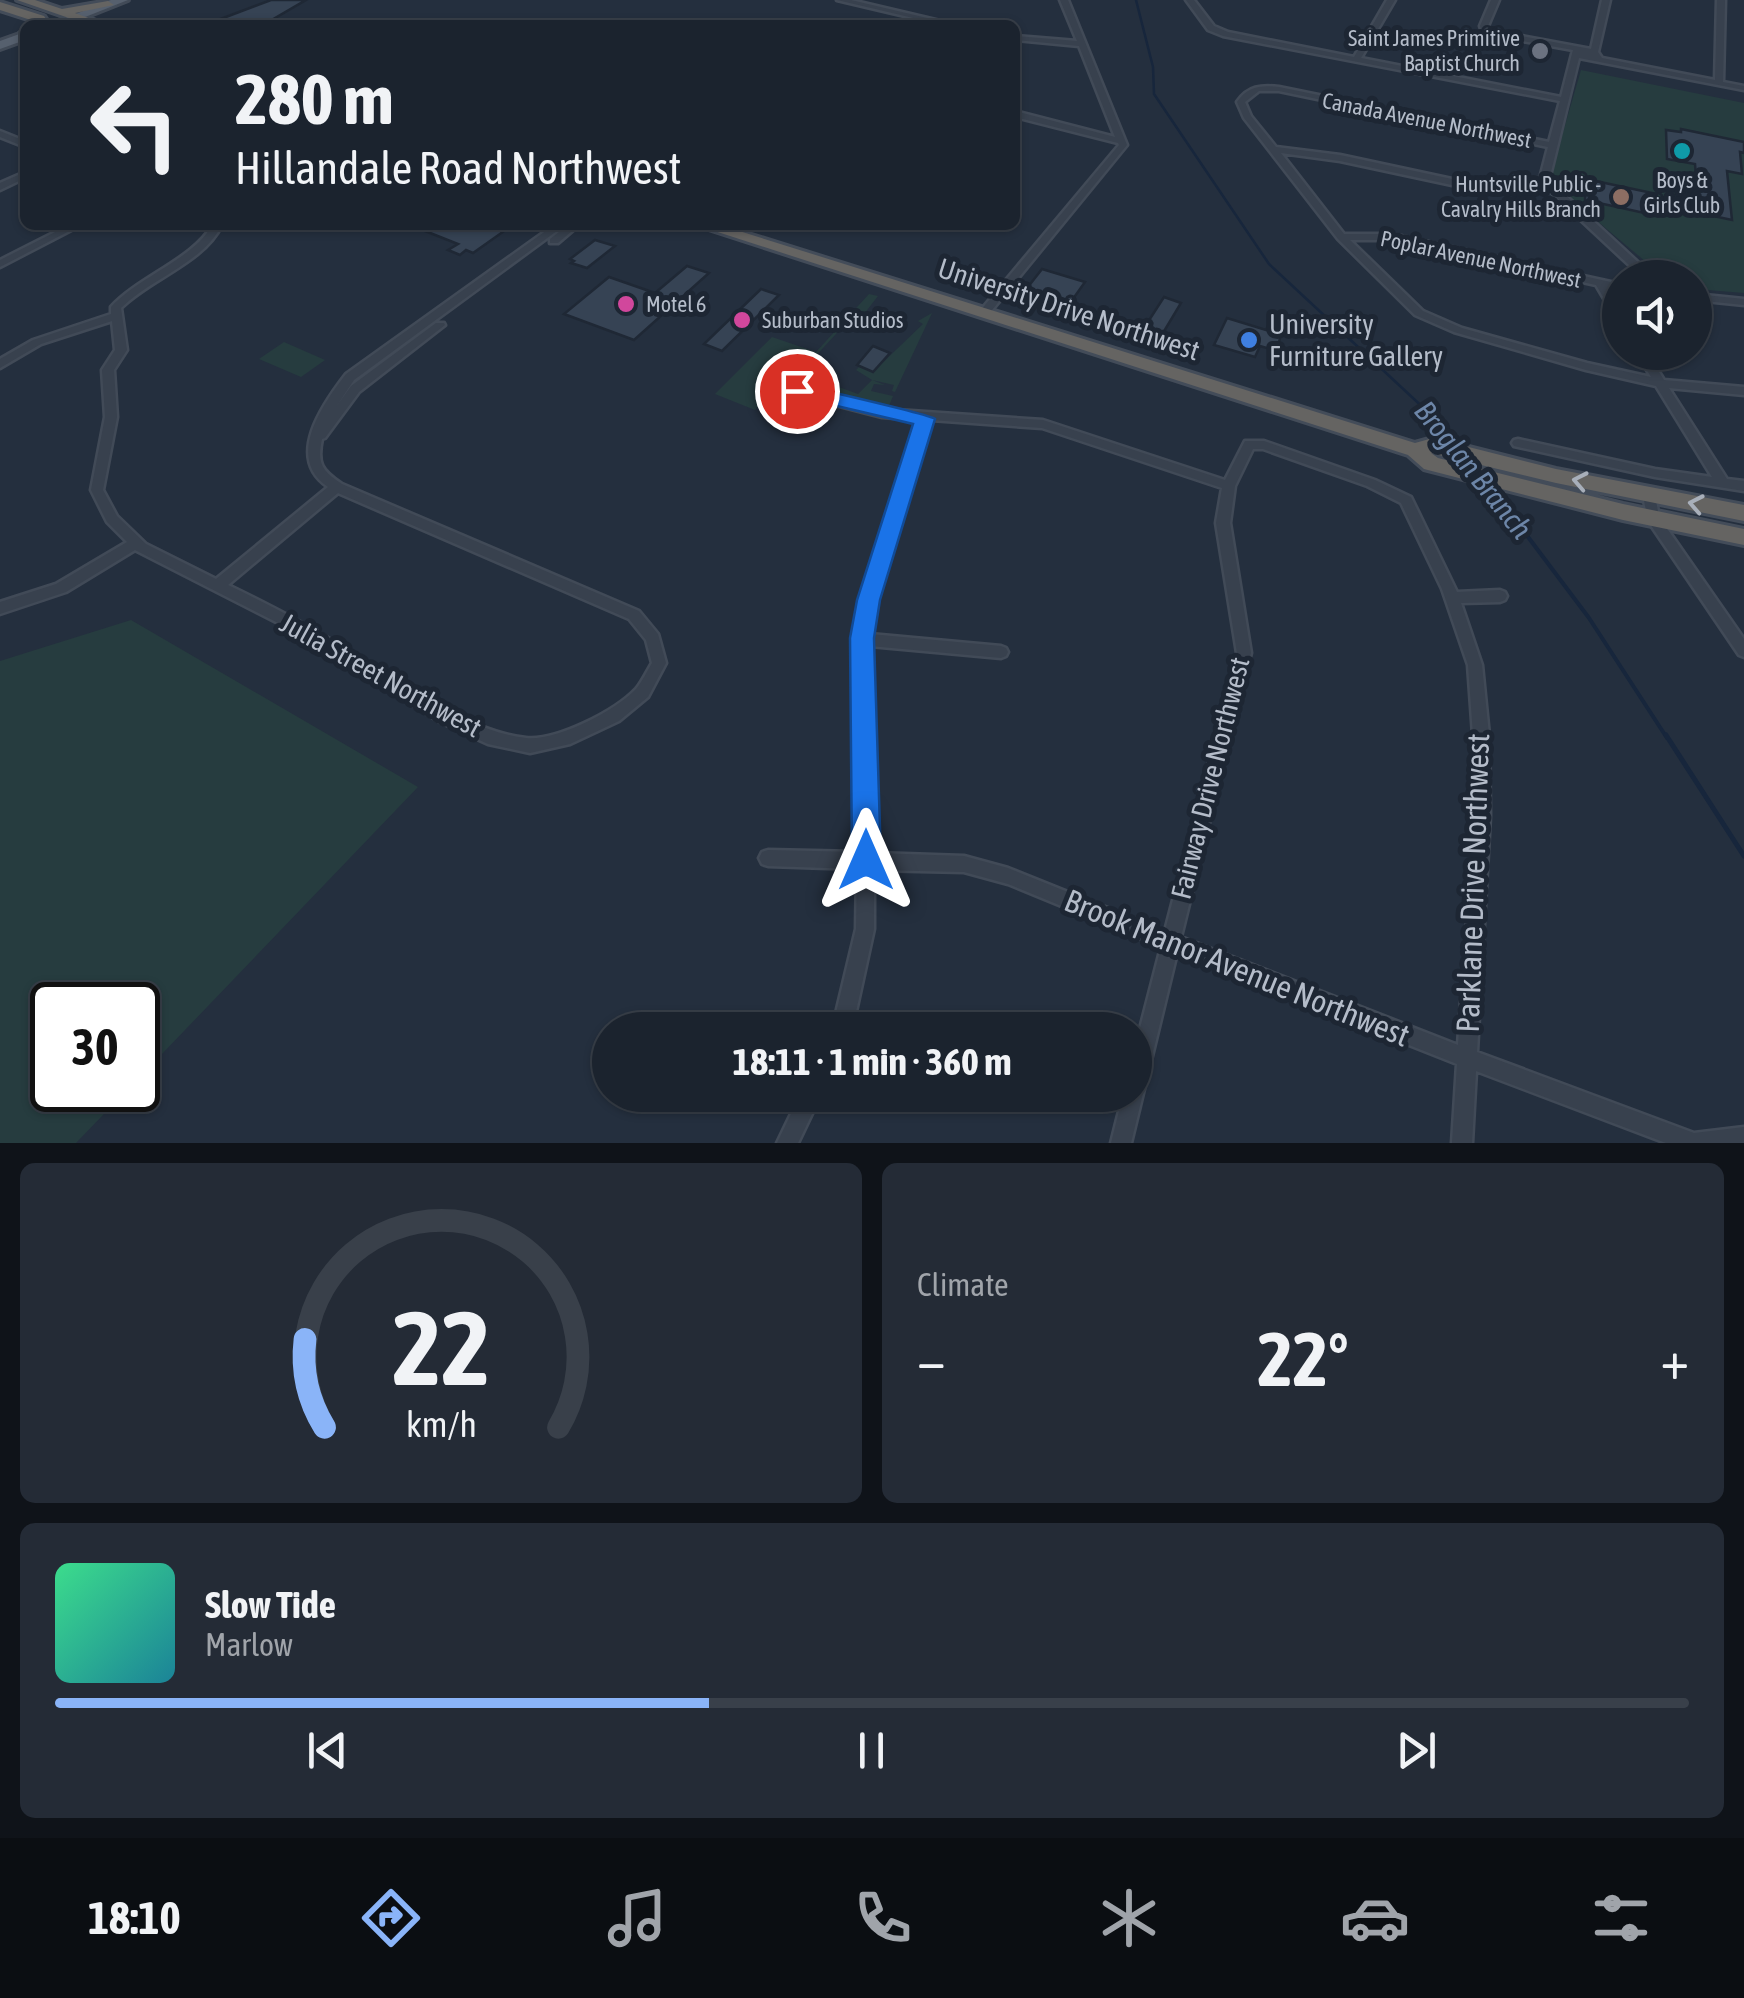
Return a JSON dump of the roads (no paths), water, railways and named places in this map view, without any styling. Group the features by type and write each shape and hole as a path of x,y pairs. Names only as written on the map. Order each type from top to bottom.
{"highway":[{"path":"23,0 74,20"},
{"path":"46,8 68,10 116,4"},
{"path":"0,6 29,20"},
{"name":"University Drive Northwest","path":"720,230 1415,450 1430,464 1648,494 1744,513"},
{"name":"University Drive Northwest","path":"1515,476 1653,518 1744,537"}],"main road":[{"path":"78,20 136,0"}],"street":[{"path":"841,0 930,20"},
{"path":"889,11 902,0"},
{"path":"984,313 1123,145 1064,0"},
{"path":"1190,0 1211,28 1226,34 1566,100"},
{"path":"1356,60 1391,0"},
{"path":"1495,0 1484,26 1486,32 1744,88"},
{"path":"1597,56 1606,0"},
{"path":"1719,84 1721,0"},
{"path":"1020,38 1083,44"},
{"path":"1544,181 1578,52"},
{"name":"Canada Avenue Northwest","path":"1275,150 1246,116 1241,102 1248,92 1259,88 1551,145"},
{"path":"1020,115 1122,141"},
{"path":"1275,150 1340,158 1466,184 1544,181 1630,260"},
{"path":"1275,150 1341,237 1395,294 1420,313 1458,330 1661,384 1744,391"},
{"path":"0,264 66,230"},
{"path":"0,364 37,342 117,316 116,308 130,290 196,251 216,230"},
{"path":"218,586 336,487 318,472 314,457 334,396 350,377 553,230"},
{"path":"318,439 356,389 567,230"},
{"name":"Poplar Avenue Northwest","path":"1341,237 1392,237 1602,285"},
{"path":"1712,298 1744,302"},
{"name":"Julia Street Northwest","path":"117,316 121,350 108,370 111,417 98,490 112,519 136,543 293,624 445,717 488,737 530,746 570,737 614,716 643,692 660,664 653,638 634,615 336,487"},
{"path":"1652,370 1722,482"},
{"path":"797,391 882,413 925,419 1043,424 1229,486"},
{"path":"846,1012 865,929 862,638 868,600 925,419"},
{"name":"Fairway Drive Northwest","path":"1152,1016 1244,653 1240,608 1223,523 1229,486 1249,444 1279,450 1406,500 1414,516"},
{"path":"1518,444 1744,486"},
{"path":"1648,494 1653,518 1744,652"},
{"name":"Parklane Drive Northwest","path":"1414,516 1452,598 1475,665 1482,734 1482,816 1462,1143"},
{"path":"0,608 62,588 136,543"},
{"path":"1452,598 1500,596"},
{"path":"862,638 1001,652"},
{"name":"Brook Manor Avenue Northwest","path":"768,858 964,864 1008,876 1466,1059 1694,1143 1744,1137"},
{"path":"787,1143 802,1112"},
{"path":"1121,1143 1129,1112"}],"waterway":[{"name":"Broglan Branch","path":"1136,0 1153,67 1154,94 1269,264 1443,426"},
{"name":"Broglan Branch","path":"1441,423 1459,445"},
{"name":"Broglan Branch","path":"1489,485 1589,618 1667,738"},
{"name":"Broglan Branch","path":"1666,735 1744,856"}],"place":[{"name":"Saint James Primitive Baptist Church","path":"1540,51"},
{"name":"Boys & Girls Club","path":"1682,151"},
{"name":"Huntsville Public - Cavalry Hills Branch","path":"1621,197"},
{"name":"Motel 6","path":"626,304"},
{"name":"Suburban Studios","path":"742,320"},
{"name":"University Furniture Gallery","path":"1249,340"}]}
